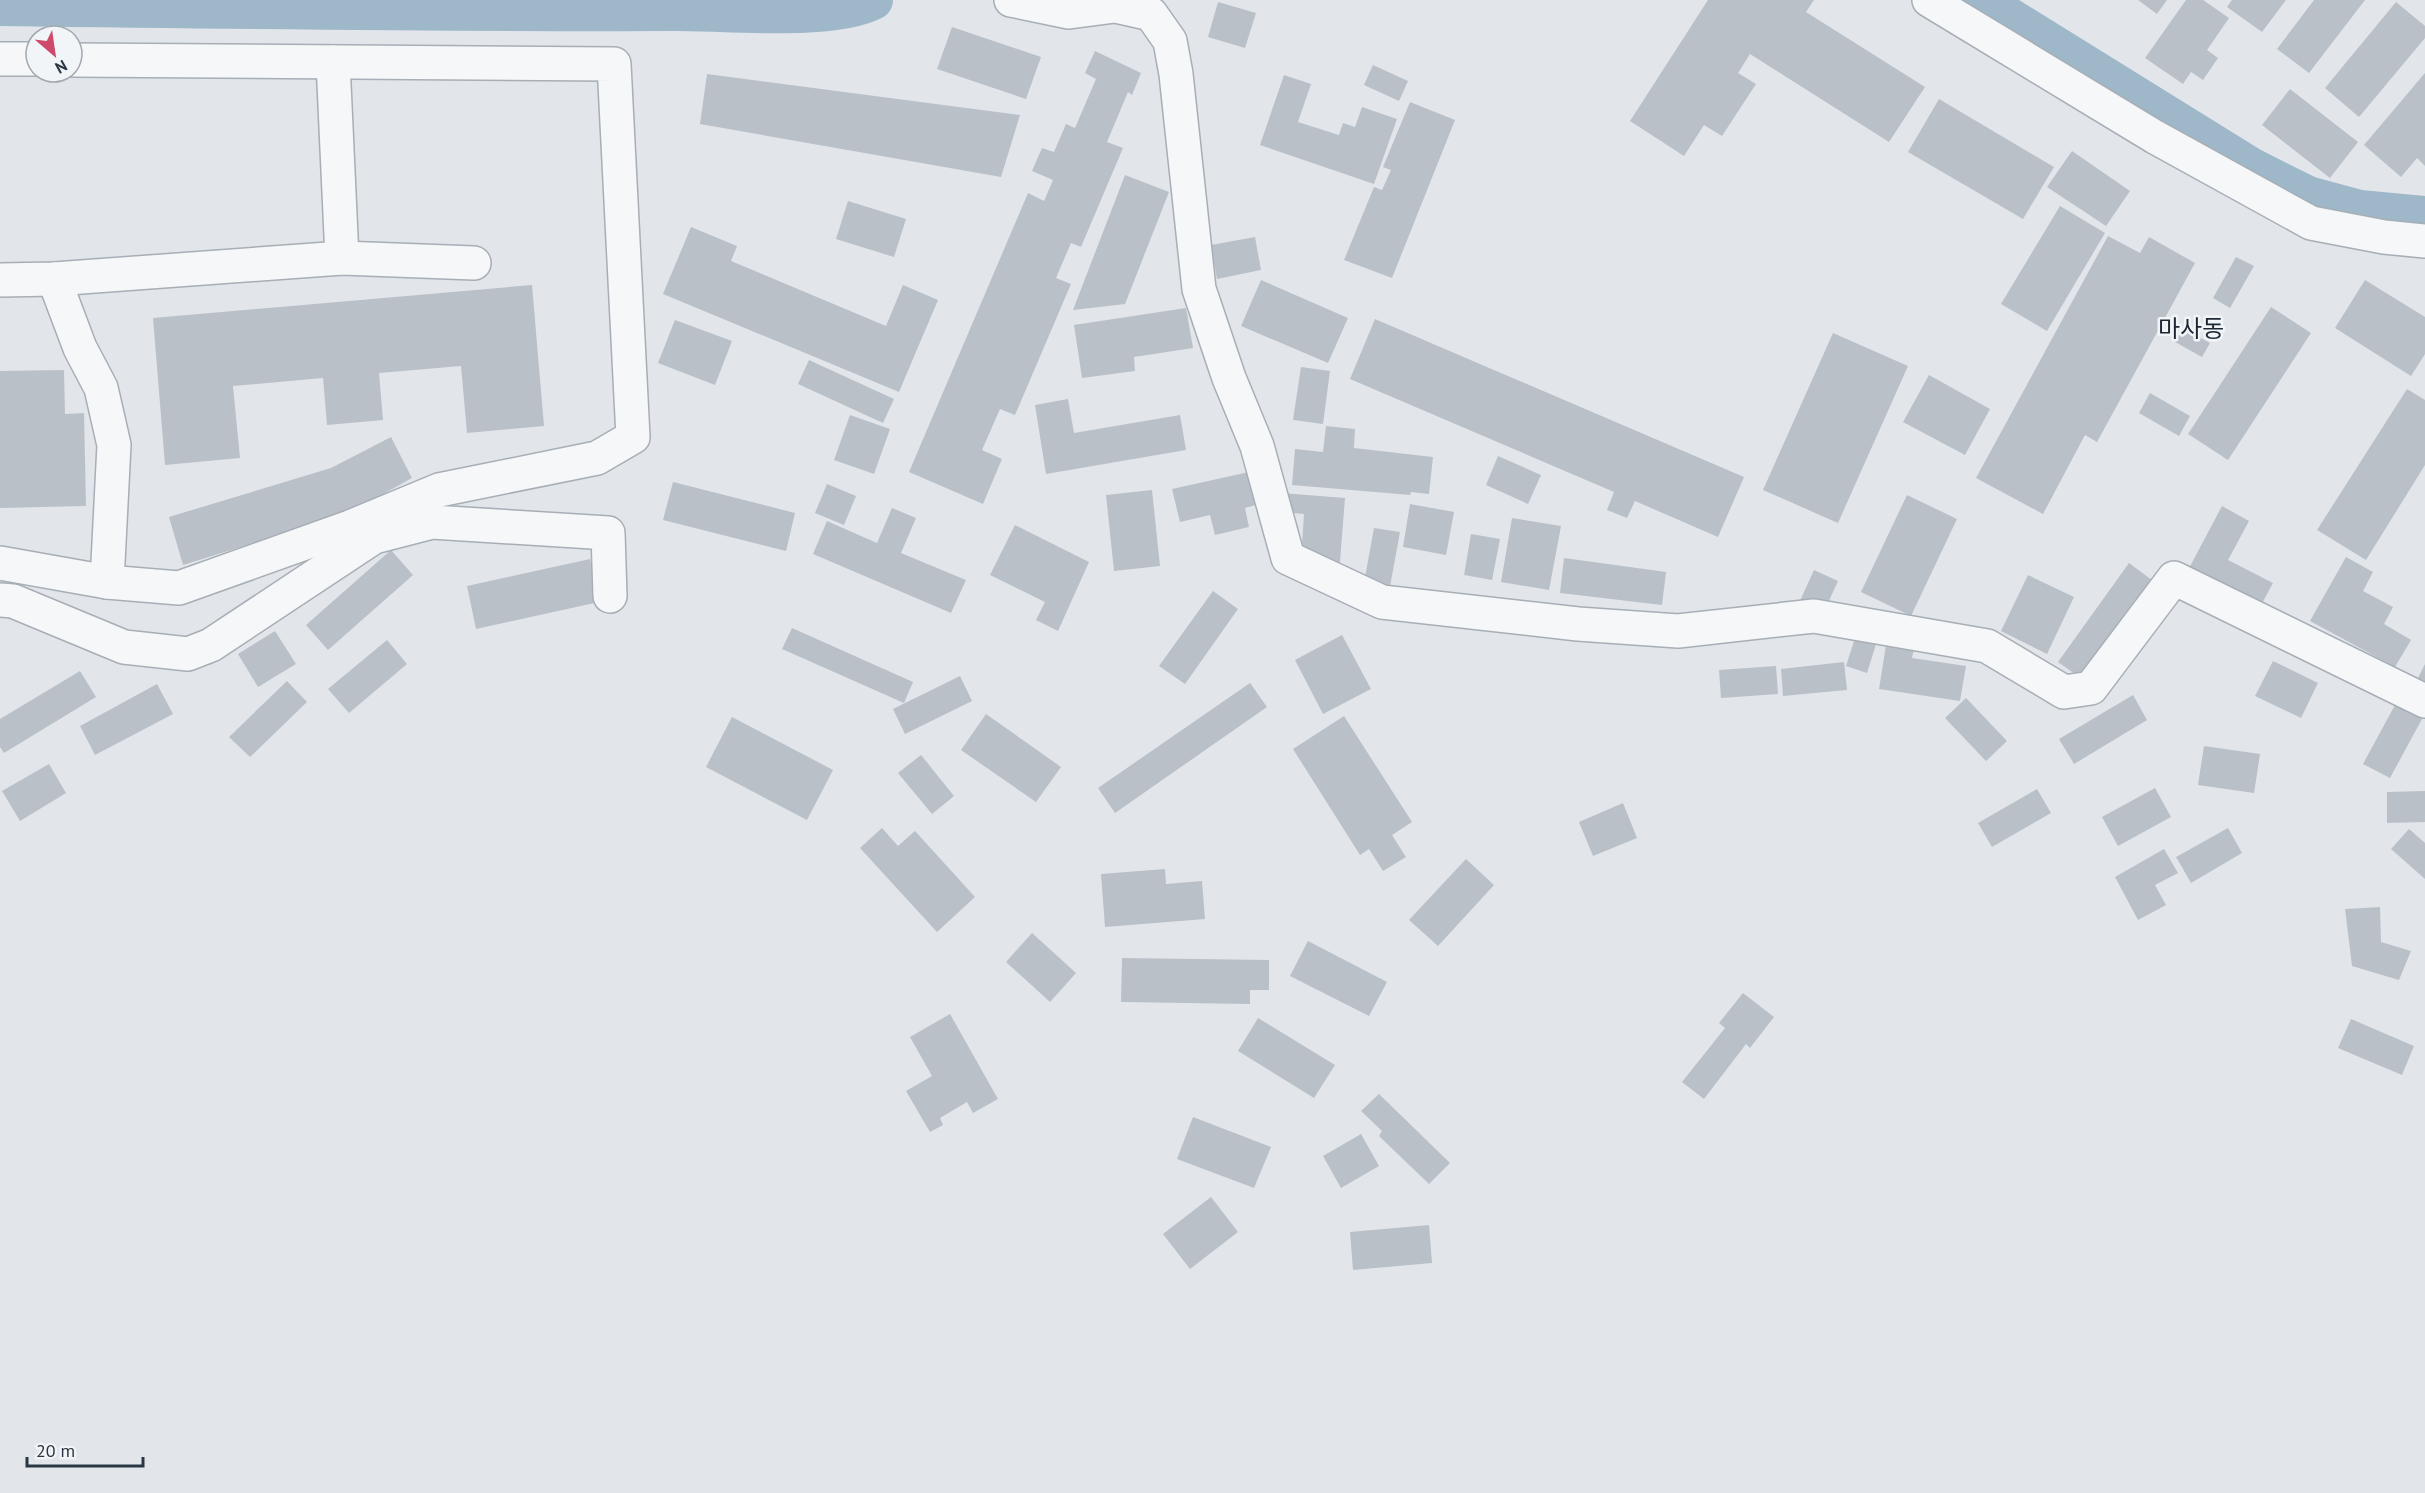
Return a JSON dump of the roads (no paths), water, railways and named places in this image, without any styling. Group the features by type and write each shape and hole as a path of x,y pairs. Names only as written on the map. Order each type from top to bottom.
{"street":[{"path":"1011,0 1069,12 1115,6 1151,14 1170,41 1176,74 1199,290 1229,378 1257,446 1288,558 1382,602 1394,604 1578,624 1678,631 1814,616 1987,646 2064,692 2091,688 2174,578 2425,701"},
{"path":"1929,0 2155,137 2311,223 2384,237 2425,242"},
{"path":"0,59 24,59"},
{"path":"0,563 107,582 179,588 350,527 439,490 597,458 633,437 614,64 84,60"},
{"path":"333,62 342,258"},
{"path":"0,280 54,279 342,258 474,263"},
{"path":"54,279 80,348 100,388 114,445 107,582"},
{"path":"0,600 13,601 124,647 188,654 211,645 374,537 432,522 608,533 610,596"}],"waterway":[{"path":"0,6 804,13 854,7 873,0"},
{"path":"1981,0 2252,168 2308,196 2360,210 2425,216"}],"district":[{"name":"마사동","path":"2191,328"}]}
